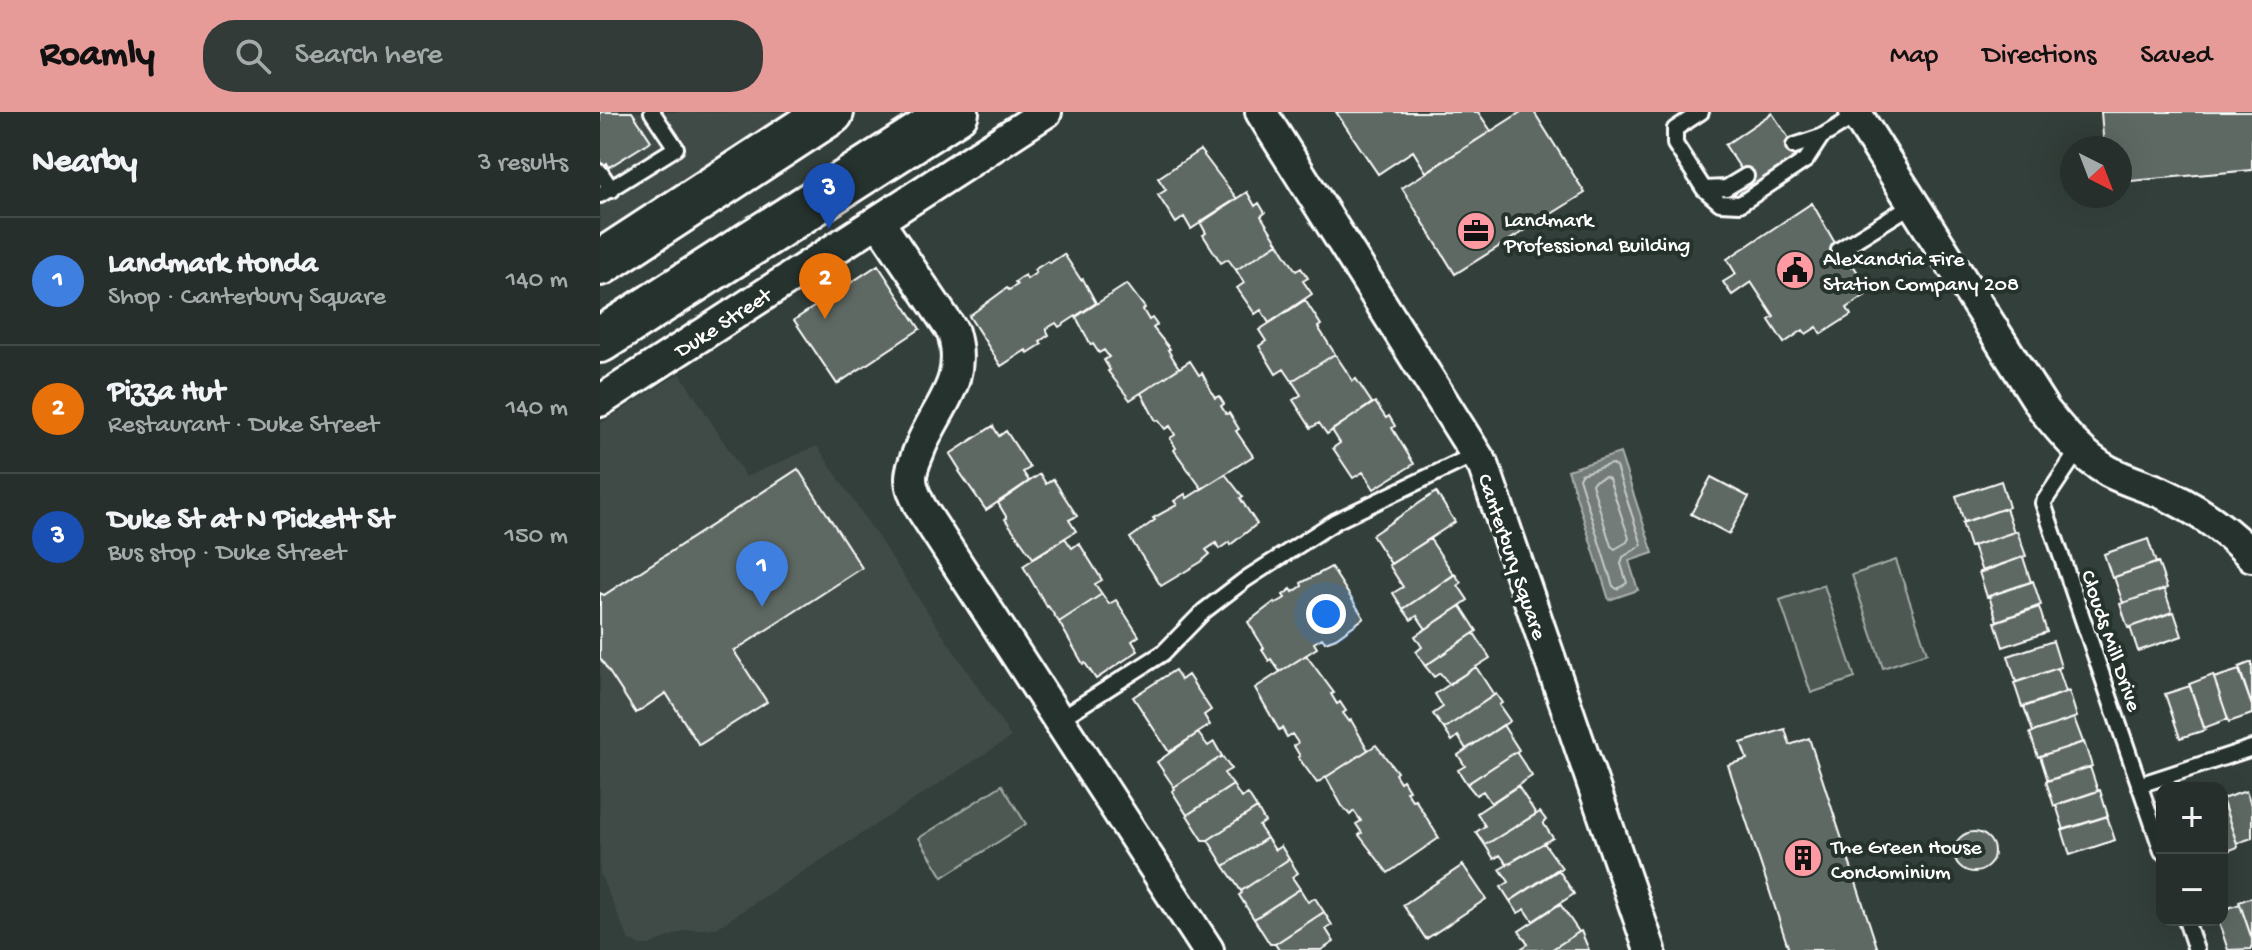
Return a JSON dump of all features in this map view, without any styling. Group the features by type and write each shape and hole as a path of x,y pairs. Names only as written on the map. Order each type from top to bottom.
{"main road":[{"path":"600,263 831,112"},
{"path":"600,340 956,112"}],"street":[{"name":"Duke Street","path":"600,401 1046,112"},
{"name":"Canterbury Square","path":"1261,112 1484,467 1650,950"},
{"path":"1856,114 2045,411 2079,449 2110,472 2191,506 2213,520 2252,556"},
{"path":"878,221 953,332 959,352 957,370 947,400 924,437 912,467 913,491 921,508 1208,950"}],"lane":[{"path":"600,172 606,192 676,148 652,112"},
{"path":"1701,112 1675,129 1675,144 1704,189 1720,203 1740,204 1806,160 1821,137"},
{"path":"1794,146 1821,137 1856,114"},
{"path":"1704,189 1726,188 1746,176"},
{"path":"1839,250 1913,204"},
{"name":"Clouds Mill Drive","path":"2079,449 2043,503 2156,834"},
{"path":"1058,720 1163,653 1215,603 1246,579 1323,530 1476,454"},
{"path":"2139,785 2252,748"},
{"path":"2188,926 2196,950"}],"shaded area":[{"path":"600,112 797,112 600,240"},
{"path":"680,373 746,477 817,446 1011,737 716,928 686,930 649,945 640,945 629,940 600,874 600,424"},
{"path":"1896,560 1927,653 1883,668 1852,575"},
{"path":"1824,585 1855,678 1811,693 1780,600"},
{"path":"1002,785 1026,824 943,877 919,838"}],"water":[{"path":"1620,453 1653,553 1629,561 1638,590 1609,600 1568,470"}],"building":[{"path":"600,112 632,112 651,141 609,167 607,163 600,168"},
{"path":"1336,112 1478,112 1491,131 1426,172 1413,151 1378,174"},
{"name":"Landmark Professional Building","path":"1521,112 1534,112 1585,193 1455,274 1402,188"},
{"path":"2101,112 2252,112 2252,170 2132,181 2132,136 2103,136"},
{"path":"1772,113 1800,155 1753,187 1725,145"},
{"path":"1200,150 1237,199 1191,229 1184,217 1176,223 1158,195 1166,190 1158,178"},
{"path":"1247,192 1255,206 1259,203 1265,213 1261,216 1278,243 1236,270 1228,259 1221,263 1203,235 1206,233 1200,222"},
{"name":"Alexandria Fire Station Company 208","path":"1812,203 1850,267 1853,265 1870,292 1847,308 1851,315 1821,334 1817,327 1806,334 1803,330 1784,343 1769,320 1774,317 1751,282 1732,295 1723,282 1736,274 1727,259"},
{"path":"1278,243 1296,271 1301,268 1308,278 1303,281 1312,294 1269,323 1261,310 1255,314 1237,288 1244,283 1236,270"},
{"path":"1064,254 1096,303 1059,327 1056,323 1046,329 1049,335 1040,341 1042,344 1001,366 969,316 1007,288 1009,290 1017,285 1015,282 1025,275 1027,279 1036,273 1034,270"},
{"path":"878,265 920,329 837,384 794,320"},
{"path":"1127,284 1145,308 1143,310 1149,320 1152,318 1157,325 1153,328 1170,349 1179,368 1130,400 1108,371 1104,360 1109,357 1104,350 1099,353 1091,345 1076,317"},
{"path":"1305,300 1335,354 1292,381 1284,369 1276,374 1259,346 1266,341 1259,330"},
{"path":"1335,354 1372,403 1327,434 1319,423 1311,428 1293,400 1301,395 1292,381"},
{"path":"1190,361 1199,375 1202,373 1215,398 1219,396 1224,404 1221,406 1226,414 1229,413 1239,429 1236,431 1253,456 1202,489 1174,450 1176,448 1170,438 1175,435 1170,426 1165,429 1156,421 1141,393"},
{"path":"1375,402 1386,418 1389,416 1395,426 1392,428 1414,464 1374,489 1363,472 1353,478 1333,448 1340,443 1332,430"},
{"path":"993,426 999,436 1006,431 1030,468 1023,472 1029,481 986,510 950,454"},
{"path":"798,469 862,568 734,651 767,702 699,745 666,693 636,713 600,658 600,593 604,595"},
{"path":"1040,474 1046,484 1053,479 1077,516 1069,520 1076,531 1033,558 1005,519 998,503"},
{"path":"1225,474 1243,497 1240,498 1257,524 1230,545 1229,542 1219,549 1216,543 1206,550 1210,554 1201,562 1161,586 1130,538 1155,520 1153,518 1177,505 1174,501 1185,494 1187,498"},
{"path":"1711,477 1749,497 1729,534 1691,514"},
{"path":"2001,481 2009,507 1964,522 1956,496"},
{"path":"1436,492 1455,522 1391,564 1372,535"},
{"path":"2006,508 2014,532 1970,547 1962,523"},
{"path":"2017,531 2026,556 1982,572 1973,546"},
{"path":"1065,538 1072,548 1079,543 1102,580 1095,584 1102,594 1059,622 1023,566"},
{"path":"1430,539 1454,575 1403,609 1393,593 1403,587 1389,565"},
{"path":"2148,539 2156,563 2112,578 2104,554"},
{"path":"2023,557 2031,582 1987,597 1979,572"},
{"path":"2158,562 2167,588 2123,603 2114,577"},
{"path":"1331,567 1364,618 1336,638 1325,642 1322,638 1314,643 1317,648 1280,672 1271,659 1269,661 1248,622 1274,602 1285,598 1283,595 1291,589 1293,592 1302,586 1301,583"},
{"path":"1455,574 1468,600 1426,629 1417,616 1411,620 1403,609"},
{"path":"2033,581 2041,605 1997,621 1989,596"},
{"path":"2164,589 2172,612 2128,628 2120,604"},
{"path":"1102,594 1109,604 1116,600 1139,636 1132,641 1138,651 1096,679 1083,664 1059,622"},
{"path":"1461,606 1477,631 1425,666 1416,652 1422,647 1415,636"},
{"path":"2039,607 2047,632 2003,647 1995,622"},
{"path":"2174,612 2182,636 2138,651 2130,627"},
{"path":"1474,633 1490,658 1449,684 1440,673 1434,677 1425,666"},
{"path":"2053,641 2061,667 2016,682 2008,656"},
{"path":"1306,655 1334,693 1331,694 1337,704 1340,702 1346,711 1343,713 1351,720 1368,750 1317,783 1298,757 1294,746 1298,743 1292,734 1287,737 1282,728 1279,730 1255,688"},
{"path":"2252,662 2252,706 2239,667"},
{"path":"1476,667 1494,695 1444,729 1433,714 1443,707 1435,694"},
{"path":"2058,668 2066,692 2022,707 2014,683"},
{"path":"1175,670 1181,680 1188,675 1211,710 1204,715 1210,725 1169,752 1133,697"},
{"path":"2239,670 2252,714 2229,722 2214,678"},
{"path":"2213,675 2228,719 2204,728 2189,684"},
{"path":"2190,686 2205,730 2180,738 2165,694"},
{"path":"2069,691 2077,717 2033,732 2024,707"},
{"path":"1496,694 1502,703 1499,705 1510,721 1466,749 1458,736 1452,741 1444,729"},
{"path":"2074,718 2083,742 2038,757 2030,733"},
{"path":"1503,725 1519,750 1467,784 1458,770 1465,766 1458,755"},
{"name":"The Green House Condominium","path":"1785,729 1790,745 1809,738 1878,950 1789,950 1728,765 1747,759 1741,743"},
{"path":"1198,733 1208,746 1214,742 1222,756 1174,787 1157,762"},
{"path":"2084,742 2092,766 2048,781 2040,756"},
{"path":"1376,745 1397,772 1395,774 1400,782 1403,780 1409,790 1406,791 1412,800 1415,799 1439,838 1388,873 1359,835 1362,833 1356,824 1361,821 1354,811 1350,815 1342,806 1326,777"},
{"path":"1516,752 1532,776 1491,803 1483,791 1476,795 1467,784"},
{"path":"1222,756 1231,769 1224,773 1233,785 1187,815 1172,791 1174,787"},
{"path":"2090,767 2098,791 2054,806 2046,781"},
{"path":"1233,785 1241,798 1248,794 1257,808 1208,840 1203,840 1187,815"},
{"path":"1518,786 1536,814 1485,845 1476,832 1485,826 1477,813"},
{"path":"2100,790 2108,816 2064,830 2056,805"},
{"path":"2246,791 2252,808 2252,838 2237,843 2228,817 2228,797"},
{"path":"1257,808 1265,822 1259,826 1267,838 1224,866 1208,840"},
{"path":"1540,812 1553,838 1507,864 1500,855 1494,859 1485,845"},
{"path":"2107,816 2115,840 2070,855 2062,830"},
{"path":"2228,818 2238,847 2228,851"},
{"path":"1974,832 1988,838 1994,852 1988,866 1974,872 1960,866 1954,852 1960,838"},
{"path":"1267,838 1275,850 1281,846 1289,859 1241,891 1224,866"},
{"path":"1544,843 1562,868 1510,901 1501,887 1509,882 1500,869"},
{"path":"1289,859 1298,873 1292,877 1300,889 1254,919 1239,895 1241,891"},
{"path":"1463,865 1486,899 1426,939 1403,905"},
{"path":"1558,869 1574,894 1533,921 1525,909 1518,913 1510,901"},
{"path":"1300,889 1308,902 1315,898 1324,912 1275,944 1270,944 1254,919"},
{"path":"2252,897 2252,939 2239,902"},
{"path":"1560,904 1579,932 1551,950 1519,950 1528,944 1519,931"},
{"path":"2240,904 2252,939 2252,949 2228,950 2220,926 2228,926 2228,908"},
{"path":"1324,912 1332,925 1326,929 1334,942 1321,950 1279,950 1275,944"},
{"path":"1579,932 1589,950 1551,950"}],"place":[{"name":"Duke St at N Pickett St","path":"829,229"},
{"name":"Landmark Professional Building","path":"1476,231"},
{"name":"Alexandria Fire Station Company 208","path":"1795,270"},
{"name":"Pizza Hut","path":"825,319"},
{"name":"Landmark Honda","path":"762,607"},
{"name":"The Green House Condominium","path":"1803,858"}]}
